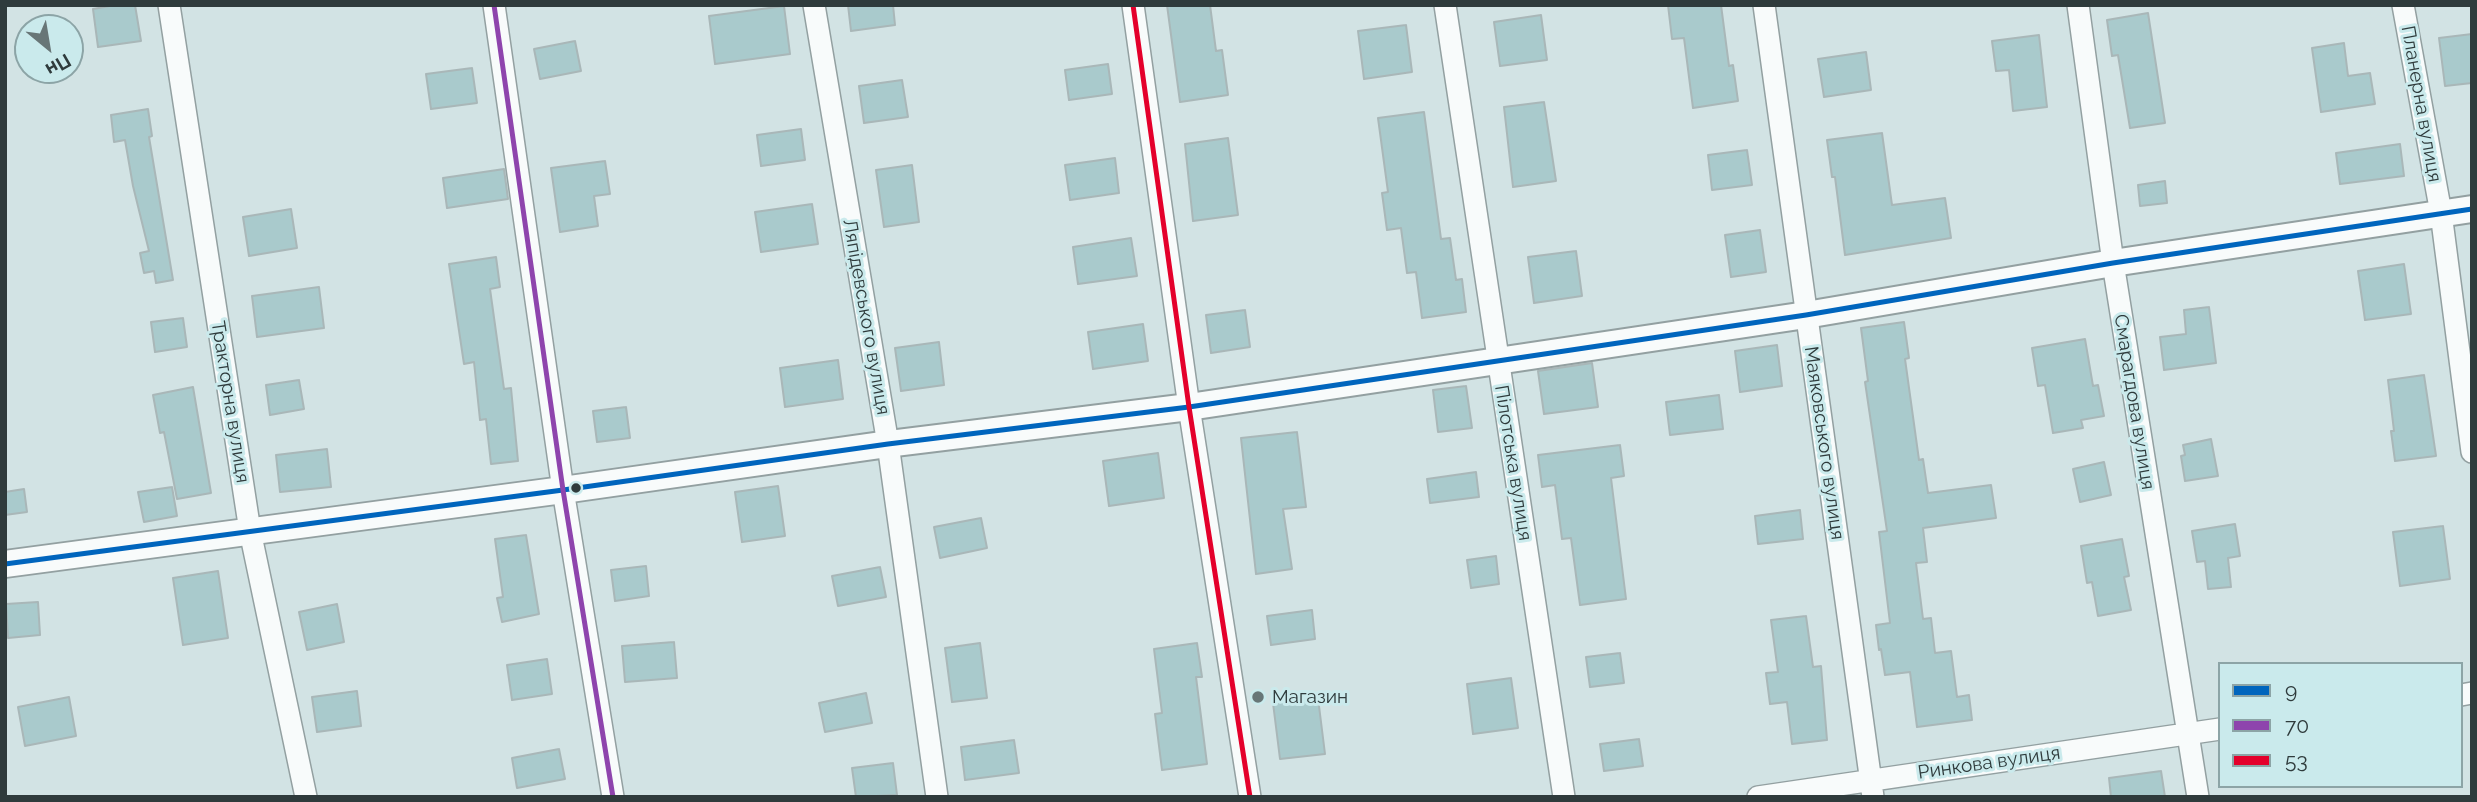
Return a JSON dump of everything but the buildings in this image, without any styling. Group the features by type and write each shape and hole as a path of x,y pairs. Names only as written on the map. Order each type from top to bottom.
{"street":[{"name":"Тракторна вулиця","path":"169,5 250,531 306,797"},
{"path":"494,5 563,490 613,797"},
{"name":"Ляпідевського вулиця","path":"814,5 888,444 937,797"},
{"path":"1133,5 1189,407 1250,797"},
{"name":"Пілотська вулиця","path":"1445,5 1564,797"},
{"name":"Маяковського вулиця","path":"1764,5 1872,788"},
{"name":"Смарагдова вулиця","path":"2078,5 2113,263 2197,797"},
{"name":"Планерна вулиця","path":"2403,5 2441,213 2472,452"},
{"path":"5,564 888,444 1189,407 1806,315 2113,263 2472,209"},
{"name":"Ринкова вулиця","path":"1758,797 1872,788 2218,729"}],"transit line":[{"name":"70","path":"494,5 563,490 613,797"},
{"name":"53","path":"1133,5 1189,407 1250,797"},
{"name":"9","path":"5,564 888,444 1189,407 1806,315 2113,263 2472,209"}],"place":[{"name":"Магазин","path":"1258,697"}]}
